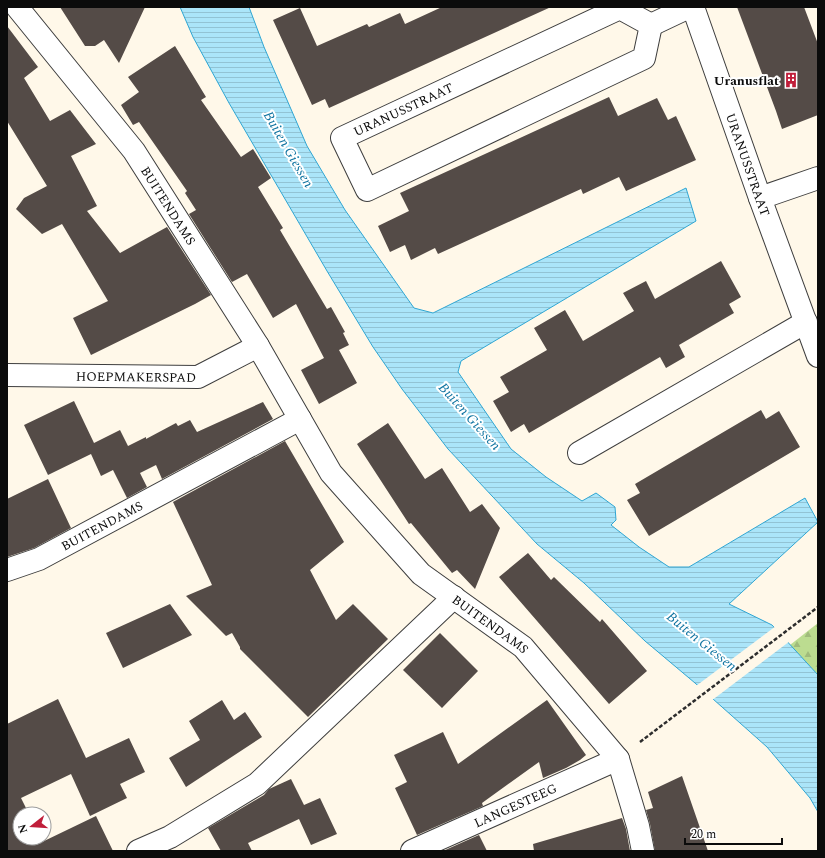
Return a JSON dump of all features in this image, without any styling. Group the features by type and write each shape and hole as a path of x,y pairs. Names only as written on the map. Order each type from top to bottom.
{"street":[{"name":"BUITENDAMS","path":"17,7 134,151 258,346 331,473 422,574 523,646 618,759 638,826 643,851"},
{"path":"651,24 689,7"},
{"name":"URANUSSTRAAT","path":"692,7 818,356"},
{"name":"URANUSSTRAAT","path":"620,8 651,24 644,58 367,190 342,138 620,8"},
{"path":"760,198 818,178"},
{"path":"579,453 806,322"},
{"name":"HOEPMAKERSPAD","path":"7,375 198,377 258,346"},
{"name":"BUITENDAMS","path":"7,570 39,559 300,419"},
{"path":"138,851 170,837 257,784 454,597"},
{"name":"LANGESTEEG","path":"412,851 618,759"}],"path":[{"path":"646,738 818,607"}],"green space":[{"path":"818,623 818,675 790,645"}],"water":[{"name":"Buiten Giessen","path":"180,7 249,7 264,47 307,146 345,210 414,308 433,313 686,188 696,221 461,361 458,372 511,449 546,477 582,501 596,493 615,507 616,520 611,525 639,547 669,567 689,567 805,498 818,522 729,604 772,625 818,675 818,812 810,798 767,747 645,641 584,583 537,544 448,449 402,389 373,347 229,103 193,37"}],"pier":[{"path":"776,626 790,641 711,701 696,686"}],"building":[{"path":"60,7 145,7 119,63 104,40 95,46 85,46"},
{"path":"442,7 551,7 329,108 325,99 312,105 273,20 300,8 317,46 367,24 369,27 400,13 405,24"},
{"name":"Uranusflat","path":"737,7 804,7 818,44 818,115 782,129"},
{"path":"7,26 38,67 24,78 50,121 70,110 96,144 71,156 97,206 87,211 120,253 167,227 211,295 91,355 73,318 108,301 62,224 42,234 16,209 24,198 47,186 7,121"},
{"path":"175,46 206,97 201,100 241,157 253,149 271,178 258,187 283,228 280,230 327,309 331,307 345,332 343,333 349,345 339,350 357,383 319,404 301,370 324,358 296,304 273,318 247,274 232,282 189,214 196,210 185,193 187,191 139,122 133,125 121,105 139,92 128,77"},
{"path":"609,97 618,116 657,98 668,120 676,116 696,160 626,191 619,177 583,194 581,189 438,254 435,248 411,260 405,245 390,252 378,226 409,211 400,193"},
{"path":"721,261 741,297 729,304 734,313 679,345 685,357 666,368 660,357 529,433 524,424 511,432 493,401 509,392 500,377 547,350 534,328 565,310 583,341 634,311 623,293 646,281 655,299"},
{"path":"74,401 94,443 120,430 128,446 146,437 146,439 176,423 178,426 190,420 197,432 263,402 273,419 162,479 156,465 140,473 147,487 127,498 113,470 101,476 91,454 48,475 24,425"},
{"path":"761,410 766,419 779,411 800,447 649,536 627,500 640,493 635,484"},
{"path":"388,423 425,479 442,468 470,512 482,504 500,528 475,589 457,570 452,573 411,523 409,524 357,444"},
{"path":"285,441 344,542 310,570 336,620 353,604 388,639 308,717 240,649 232,633 226,636 186,596 212,585 173,502"},
{"path":"48,479 71,528 34,548 7,557 7,499"},
{"path":"528,553 551,580 554,577 600,622 602,619 647,671 609,704 499,577"},
{"path":"170,604 192,635 123,668 106,633"},
{"path":"440,633 478,671 442,708 403,670"},
{"path":"58,699 86,758 129,738 145,772 120,784 127,798 90,816 71,774 21,798 25,806 12,806 12,846 52,846 52,837 96,816 113,851 7,851 7,724"},
{"path":"222,700 234,720 245,712 262,737 186,787 169,758 200,740 189,721"},
{"path":"547,700 586,755 566,768 543,778 539,762 482,803 483,806 417,835 395,788 407,782 394,755 443,732 458,764"},
{"path":"682,776 708,851 655,851 646,810 653,808 648,792"},
{"path":"291,779 304,805 320,798 337,834 311,845 299,819 248,843 252,851 221,851 208,828 264,795 269,789"},
{"path":"622,818 626,829 630,851 534,851 533,844"},
{"path":"479,835 487,851 443,851"}],"place":[{"name":"Uranusflat","path":"791,80"}]}
